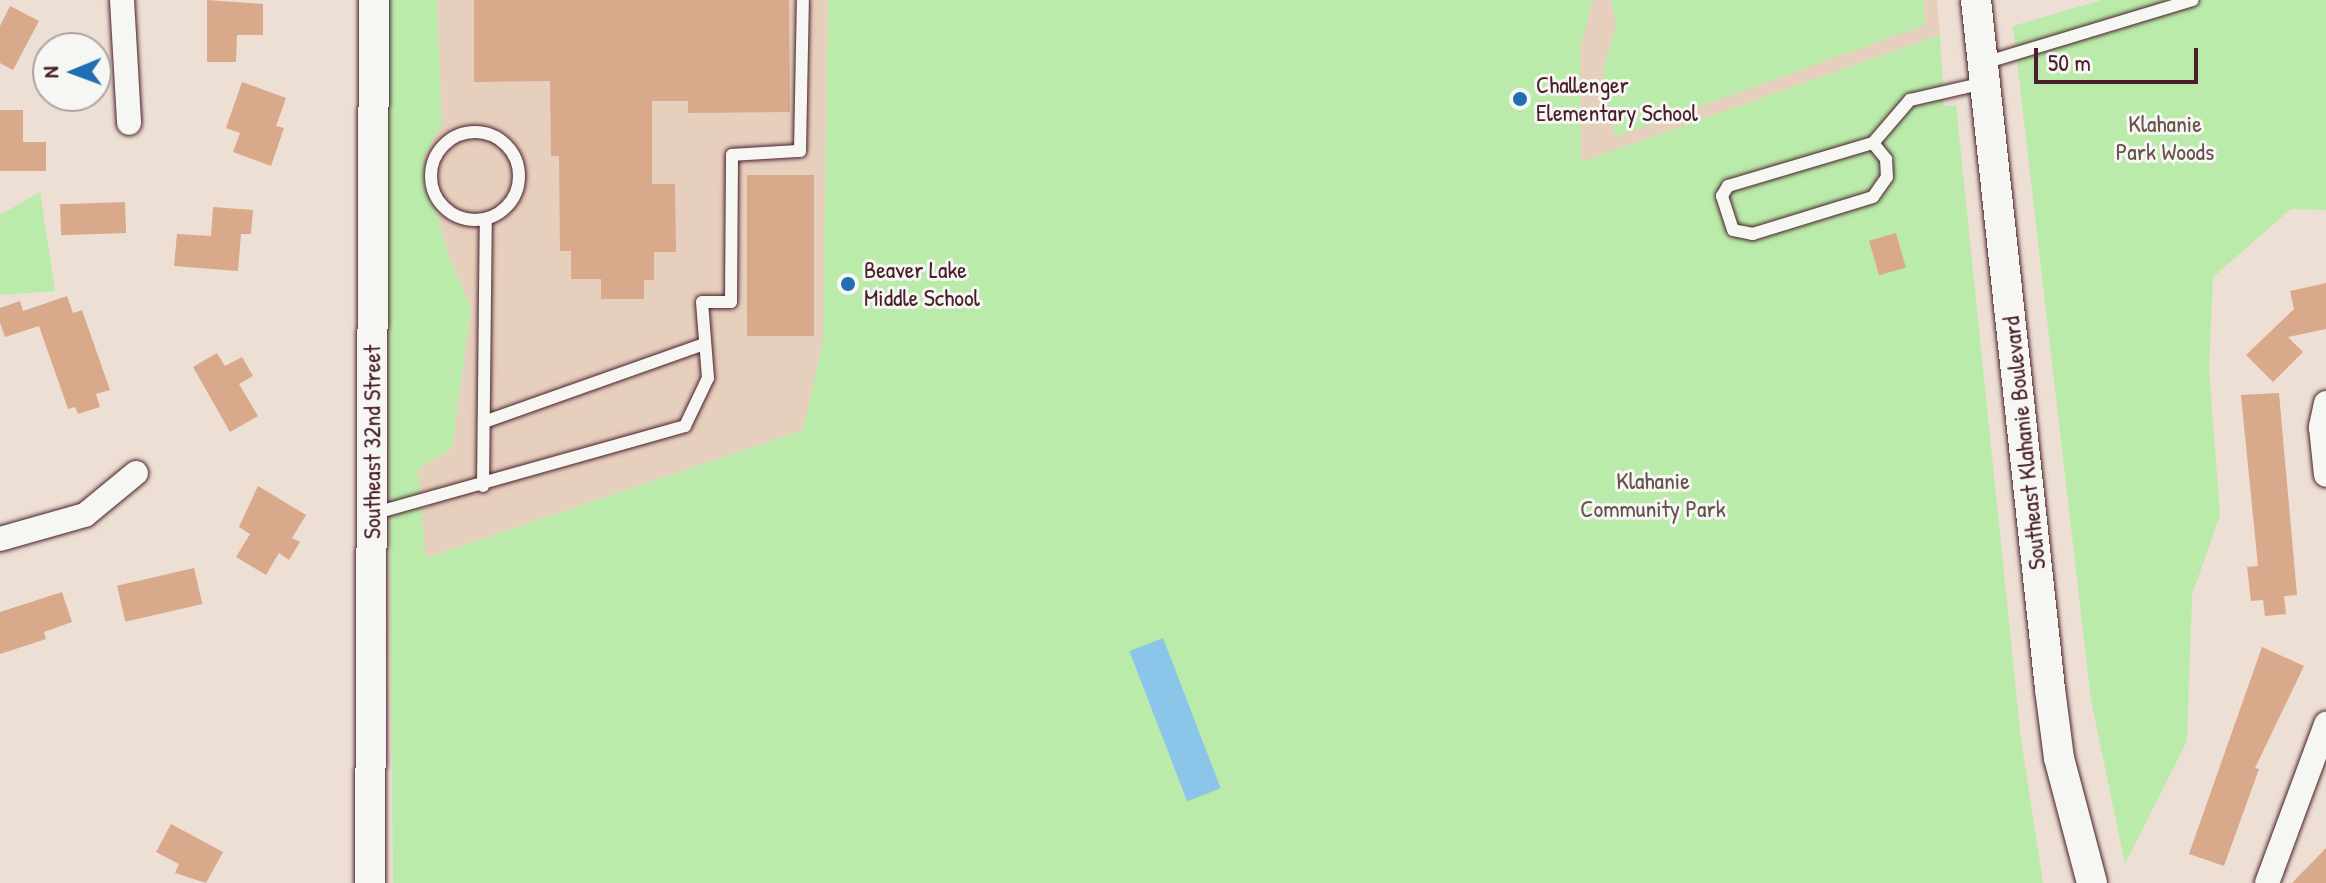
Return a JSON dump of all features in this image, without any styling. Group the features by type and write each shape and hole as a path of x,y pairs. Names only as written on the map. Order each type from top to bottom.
{"street":[{"path":"122,0 129,123"},
{"name":"Southeast 32nd Street","path":"370,883 374,0"},
{"name":"Southeast Klahanie Boulevard","path":"1976,0 2059,758 2092,883"},
{"path":"2325,405 2326,475"},
{"path":"0,539 85,515 136,473"},
{"path":"2267,883 2326,724"}],"lane":[{"path":"372,514 483,486 685,426 708,378 702,345 702,302 731,302 732,155 800,151 803,0"},
{"path":"1873,143 1886,159 1887,177 1873,197 1753,234 1733,230 1722,196 1728,186 1873,143 1910,100 2193,0"},
{"path":"466,132 495,136 507,145 519,173 511,202 486,219 458,217 437,199 432,186 434,158 453,137 466,132"},
{"path":"483,486 486,219"},
{"path":"484,422 702,345"}],"shaded area":[{"name":"Beaver Lake Middle School","path":"437,0 1937,0 1940,35 1297,263 425,558 418,469 452,448 471,307 449,258 423,158 442,124"}],"green space":[{"name":"Klahanie Community Park","path":"384,0 437,0 442,125 423,158 449,258 471,307 452,448 418,469 426,558 803,430 823,339 828,0 1593,0 1580,48 1581,162 1940,35 1944,106 1956,105 2021,739 2043,883 393,883"},
{"path":"1611,0 1923,0 1925,25 1615,137 1603,70 1616,26"},
{"name":"Klahanie Park Woods","path":"2102,0 2326,0 2326,210 2291,209 2213,277 2209,369 2220,515 2192,595 2187,741 2125,864 2091,700 2013,26"},
{"path":"40,192 55,291 0,295 0,215"}],"water":[{"path":"1163,638 1221,788 1187,801 1129,651"}],"building":[{"path":"207,0 263,4 263,35 237,35 236,62 207,62"},
{"path":"474,0 789,0 790,112 688,113 688,101 652,101 652,184 675,184 676,252 654,252 654,280 644,280 644,299 601,299 601,279 571,279 571,251 560,251 559,156 551,156 550,81 474,82"},
{"path":"10,6 39,21 13,70 0,63 0,26"},
{"path":"242,82 286,98 276,126 284,128 271,166 233,152 240,133 226,128"},
{"path":"0,110 23,110 23,142 46,142 46,171 0,171"},
{"path":"747,175 814,175 814,336 747,336"},
{"path":"125,202 126,233 61,235 60,204"},
{"path":"213,207 253,210 251,234 241,234 238,271 174,266 177,234 211,236"},
{"path":"1896,233 1906,268 1879,275 1869,241"},
{"path":"2326,283 2326,329 2288,337 2303,352 2273,382 2246,355 2294,309 2290,291"},
{"path":"67,296 73,313 82,310 110,390 96,394 100,407 78,414 75,407 68,409 39,326 5,337 0,323 0,308 20,301 23,311"},
{"path":"217,353 225,366 242,357 253,376 239,384 258,416 230,432 193,367"},
{"path":"2279,393 2297,595 2284,596 2286,614 2265,616 2263,600 2251,601 2247,567 2258,566 2241,395"},
{"path":"258,486 306,515 292,538 300,542 289,560 279,553 266,575 236,557 250,534 239,527"},
{"path":"194,568 202,604 125,622 117,586"},
{"path":"62,592 72,622 44,632 46,639 0,654 0,612"},
{"path":"2262,647 2304,666 2255,768 2259,769 2224,866 2189,854"},
{"path":"171,824 223,852 206,883 175,873 179,864 156,852"},
{"path":"2326,848 2326,883 2292,883"}],"place":[{"name":"Challenger Elementary School","path":"1520,99"},
{"name":"Beaver Lake Middle School","path":"848,284"}]}
